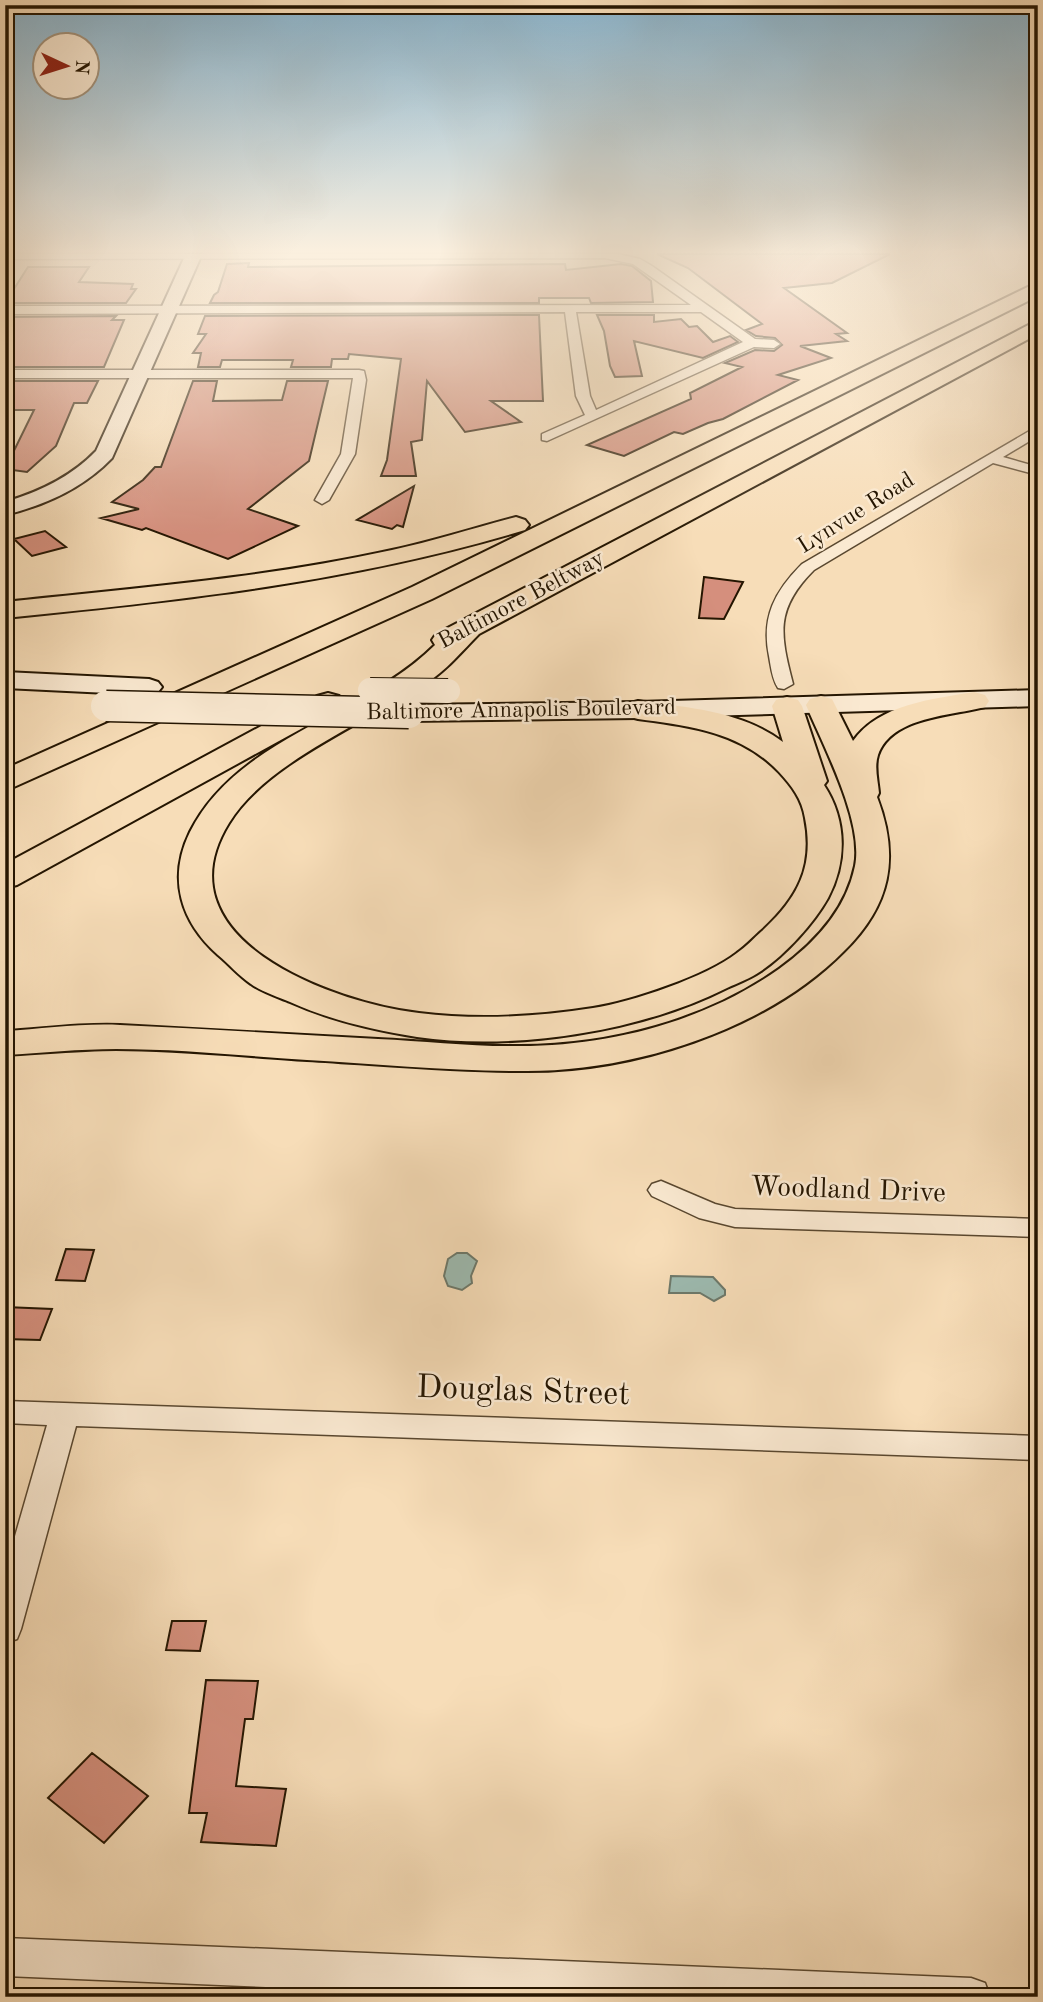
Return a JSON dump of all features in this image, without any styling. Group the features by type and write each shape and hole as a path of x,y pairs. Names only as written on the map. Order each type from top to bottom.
{"highway":[{"name":"Baltimore Beltway","path":"5,781 422,593 917,347"},
{"name":"Baltimore Beltway","path":"5,878 185,779 998,347"},
{"path":"5,612 254,582 392,560 447,547 535,519 698,455"},
{"path":"5,806 422,593"},
{"path":"469,628 427,670 275,764 235,793 215,817 201,844 195,869 194,892 203,917 243,963 275,985 358,1016 460,1028 570,1024 631,1012 684,996 727,977 768,950 793,924 813,896 822,873 826,847 823,819 786,695"},
{"path":"5,1043 117,1037 520,1059 622,1047 718,1018 763,996 798,974 834,944 853,916 874,864 864,806 861,758 867,742 883,728 923,710 974,701"},
{"path":"821,705 864,806"},
{"path":"638,710 707,720 738,729 767,742 784,757 814,792"},
{"path":"5,864 185,779"}],"main road":[{"path":"5,509 48,494 93,468 113,440 153,347"},
{"name":"Baltimore Annapolis Boulevard","path":"5,702 409,713 638,710 786,695 1038,679"},
{"name":"Baltimore Annapolis Boulevard","path":"5,680 149,687 786,695 821,705 1038,698"}],"street":[{"path":"576,347 583,396 592,415"},
{"path":"547,438 742,347"},
{"path":"5,374 359,374 348,454 322,500"},
{"name":"Lynvue Road","path":"786,695 773,639 779,600 790,584 808,567 1038,430"},
{"path":"991,458 1038,471"},
{"name":"Woodland Drive","path":"661,1190 708,1212 735,1218 1038,1228"},
{"name":"Douglas Street","path":"5,1412 1038,1448"},
{"path":"5,1629 65,1413"},
{"path":"5,1957 604,1989 971,1997"}],"water":[{"path":"457,1253 467,1253 477,1261 471,1276 472,1283 462,1290 448,1286 444,1276 448,1259"},
{"path":"671,1276 713,1277 725,1290 725,1295 714,1301 700,1293 669,1293"}],"building":[{"path":"5,347 112,347 104,367 5,367"},
{"path":"197,347 541,347 543,401 491,401 521,422 465,432 427,381 422,440 411,442 416,476 381,476 387,460 401,359 349,354 348,359 332,359 331,367 291,367 293,360 222,360 220,367 198,367 201,353 193,353"},
{"path":"607,347 635,347 642,376 615,377"},
{"path":"660,347 726,347 703,358"},
{"path":"779,347 804,347 831,358 778,375 798,380 723,419 683,434 674,432 624,456 587,445 691,399 690,393 742,367 725,363 755,350 774,351"},
{"path":"5,381 98,381 87,403 74,403 56,446 27,472 5,469 34,410 5,410"},
{"path":"193,381 217,381 213,401 282,400 287,381 328,381 309,461 248,509 298,526 228,559 146,528 142,530 101,518 139,509 112,502 143,480 155,467 161,467"},
{"path":"414,486 403,527 397,525 392,529 357,520"},
{"path":"45,531 66,547 32,556 14,539"},
{"path":"704,577 743,582 724,619 699,618"},
{"path":"66,1249 94,1250 85,1281 56,1280"},
{"path":"5,1307 52,1309 40,1340 5,1339"},
{"path":"172,1621 206,1621 200,1651 166,1650"},
{"path":"206,1680 258,1681 253,1719 245,1719 236,1786 286,1789 276,1846 201,1842 207,1813 189,1813"},
{"path":"92,1753 148,1796 104,1843 48,1798"}]}
